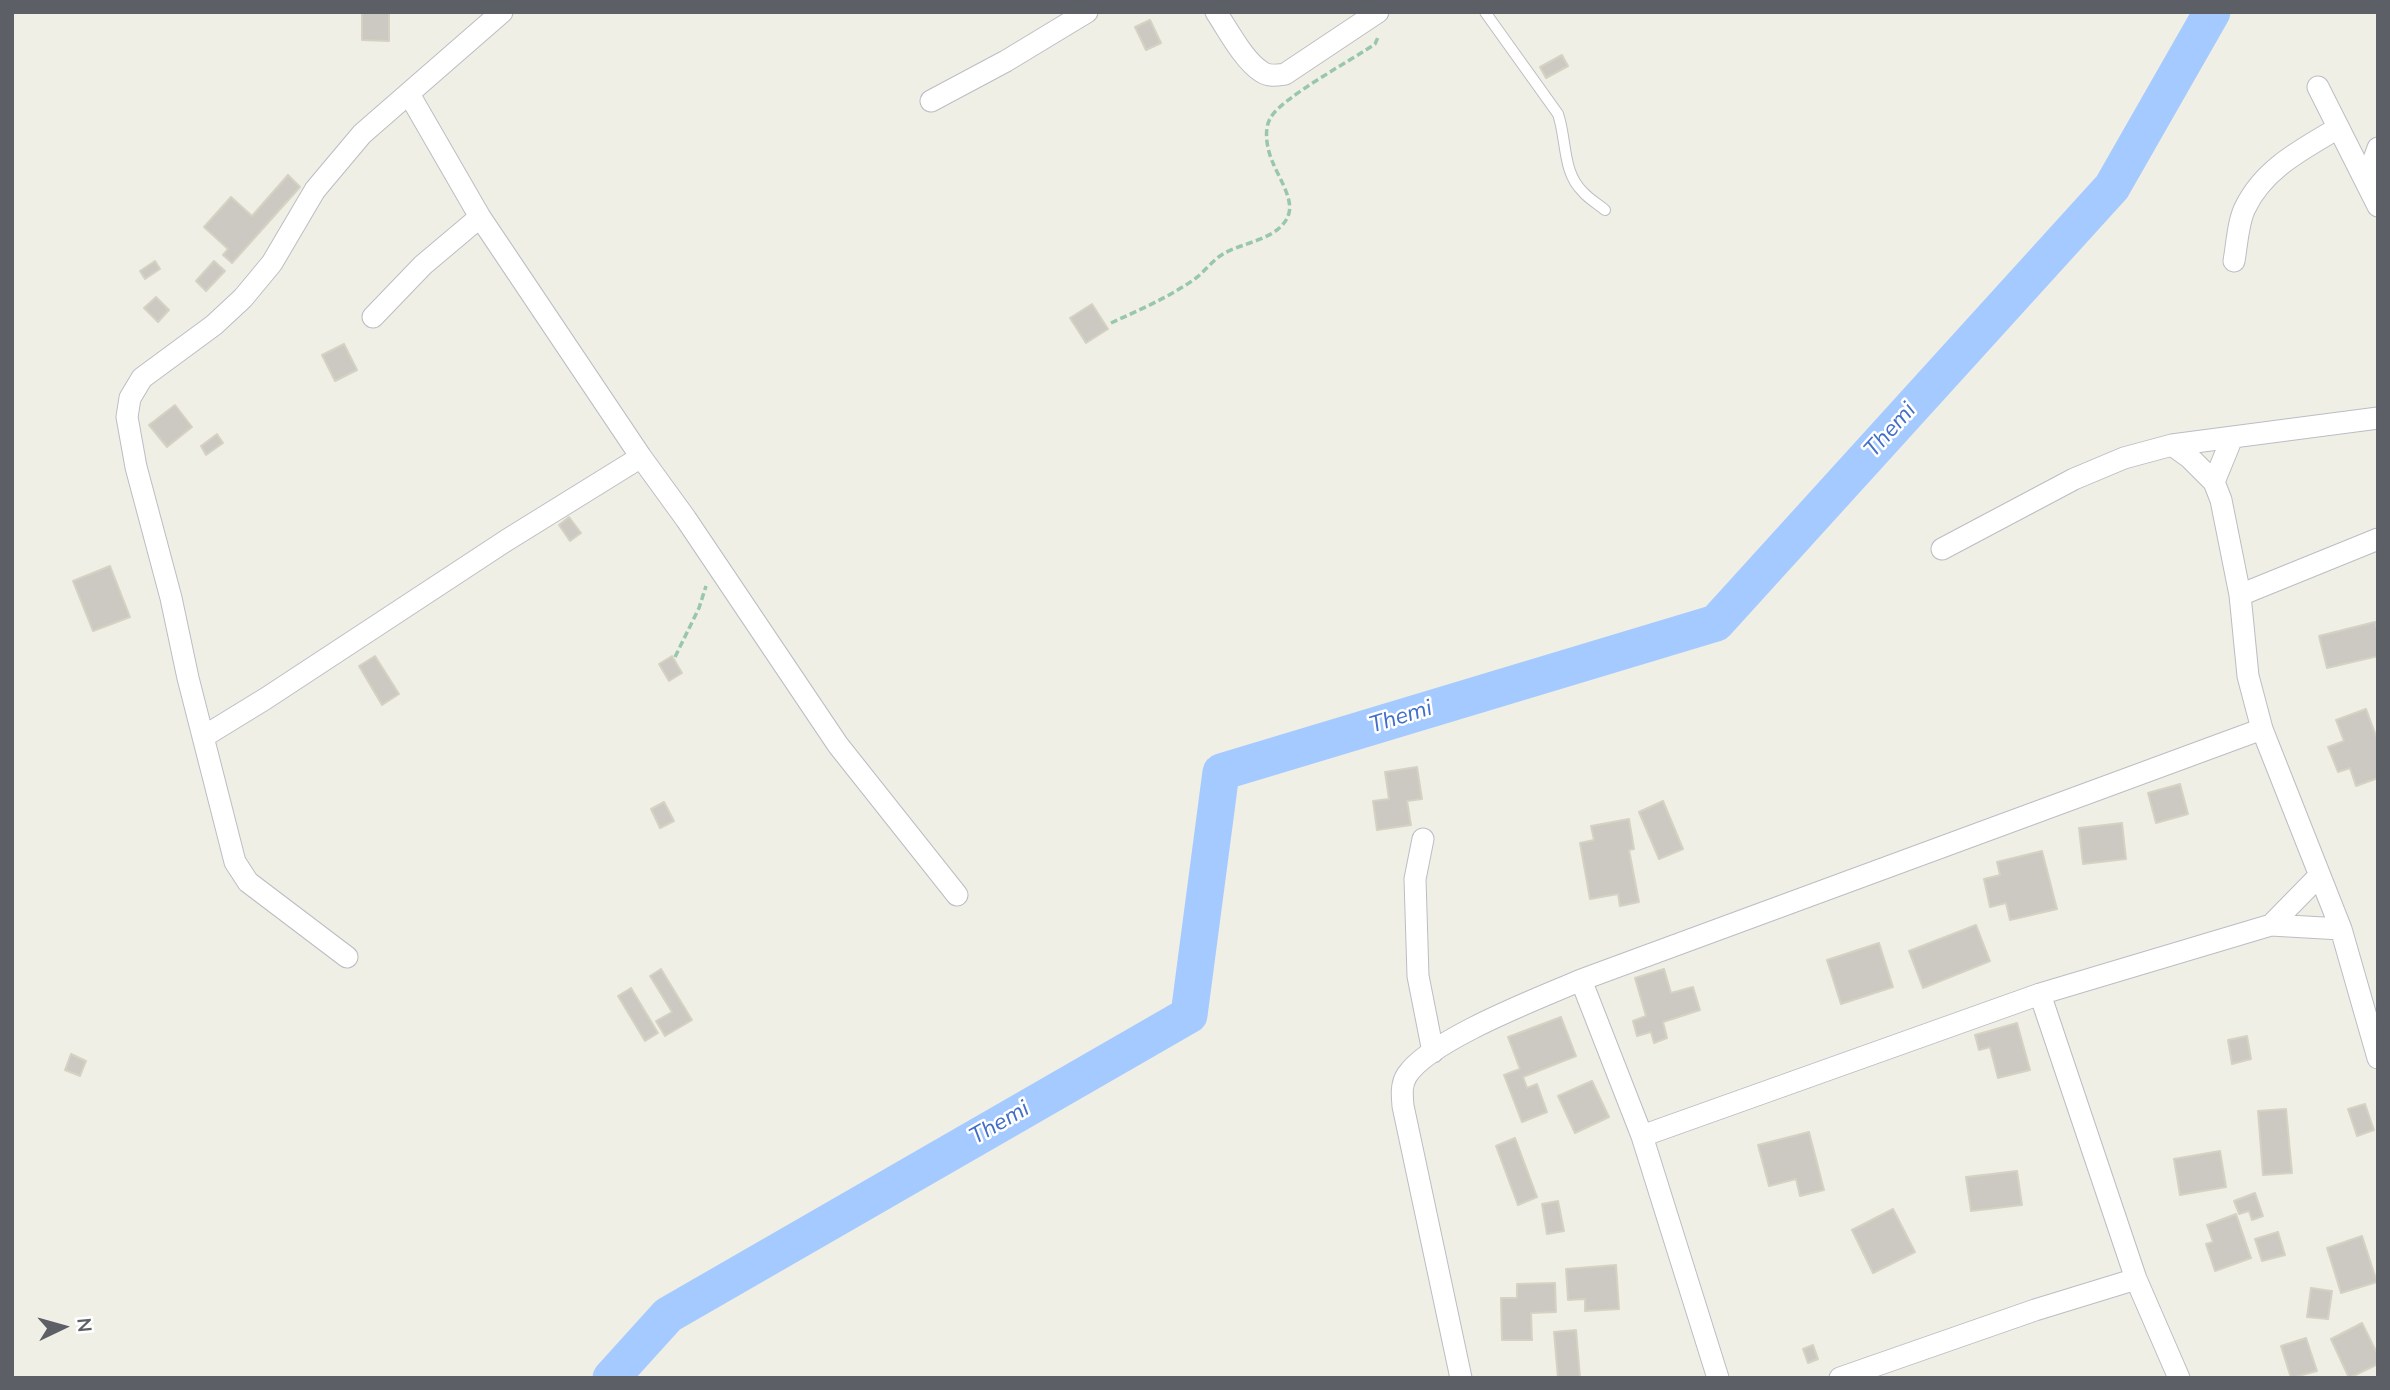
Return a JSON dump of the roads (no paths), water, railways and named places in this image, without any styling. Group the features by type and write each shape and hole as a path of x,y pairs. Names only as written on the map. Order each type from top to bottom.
{"street":[{"path":"346,957 248,882 235,862 171,598 136,467 127,417 130,398 142,378 205,332 243,298 272,263 315,190 362,134 502,12"},
{"path":"931,101 1006,61 1087,12"},
{"path":"1216,12 1255,65 1264,74 1275,75 1285,74 1379,18"},
{"path":"2318,87 2378,206"},
{"path":"409,94 480,217 838,745 957,895"},
{"path":"2234,261 2244,209 2261,182 2287,158 2338,128"},
{"path":"2366,181 2378,148"},
{"path":"373,317 423,265 480,217"},
{"path":"1942,549 2074,479 2124,458 2172,445 2378,418"},
{"path":"2214,482 2232,438"},
{"path":"2172,445 2190,458 2214,482 2221,500 2240,595 2248,676 2262,729 2341,929 2376,1051"},
{"path":"203,737 507,540 641,457"},
{"path":"2240,595 2378,539"},
{"path":"1461,1378 1403,1106 1402,1089 1408,1074 1433,1052 1482,1024 1581,980 2262,729"},
{"path":"1423,839 1415,879 1418,976 1433,1052"},
{"path":"2271,925 2319,876"},
{"path":"1642,1136 2040,994 2271,925 2341,929"},
{"path":"1581,980 1642,1136 1718,1378"},
{"path":"2040,994 2136,1279 2179,1378"},
{"path":"1840,1378 2035,1310 2136,1279"}],"lane":[{"path":"1485,12 1558,114 1563,127 1571,175 1581,191 1605,210"}],"waterway":[{"name":"Themi","path":"611,1378 668,1315 1189,1015 1221,772 1716,623 2112,187 2212,12"}]}
